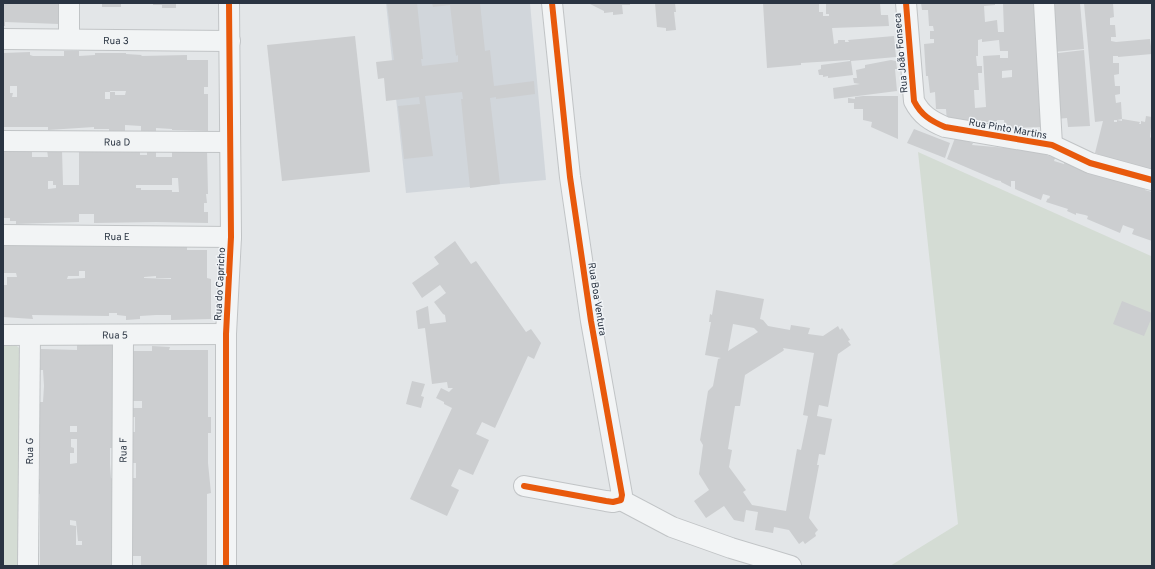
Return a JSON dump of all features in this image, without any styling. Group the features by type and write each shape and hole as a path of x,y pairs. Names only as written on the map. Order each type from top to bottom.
{"street":[{"path":"69,3 69,39"},
{"name":"Rua do Capricho","path":"226,566 226,334 231,237 230,3"},
{"name":"Rua Boa Ventura","path":"552,3 570,177 591,321 622,488 621,500"},
{"name":"Rua João Fonseca","path":"906,3 914,101"},
{"path":"1044,3 1052,145"},
{"name":"Rua 3","path":"3,39 230,41"},
{"name":"Rua Pinto Martins","path":"914,101 920,111 931,121 945,127 1052,145 1090,163 1152,180"},
{"name":"Rua D","path":"3,141 230,142"},
{"name":"Rua E","path":"3,235 231,237"},
{"name":"Rua 5","path":"3,335 226,334"},
{"name":"Rua G","path":"28,566 30,335"},
{"name":"Rua F","path":"122,566 123,335"},
{"path":"524,486 606,501 613,502 621,500 672,527 731,548 791,566"}],"shaded area":[{"path":"386,3 530,3 546,180 406,193"},
{"path":"918,152 1151,256 1152,566 890,566 958,524"},
{"path":"3,342 13,342 23,352 22,566 3,566"}],"building":[{"path":"3,3 59,3 59,24 5,22 5,26 3,26"},
{"path":"102,3 121,3 121,7 102,7"},
{"path":"153,3 176,3 176,8 162,8 162,5 153,5"},
{"path":"387,3 417,3 423,59 421,59 422,66 458,62 450,5 433,7 432,3 480,3 485,51 490,50 494,86 534,81 535,94 496,99 496,97 490,98 500,184 470,188 461,99 463,99 462,92 425,96 433,156 404,159 398,106 420,104 419,97 386,101 384,78 378,79 376,62 394,60"},
{"path":"588,3 630,3 630,5 622,5 623,14 613,15 613,12 604,13 604,11"},
{"path":"655,3 675,3 676,12 674,12 676,30 666,31 666,28 657,27"},
{"path":"763,3 819,3 819,12 823,12 823,16 829,16 829,14 826,14 826,3 880,3 881,15 888,15 889,26 832,28 834,44 838,43 838,40 845,40 845,42 849,42 848,40 894,36 896,57 851,61 853,75 828,78 828,76 823,77 823,75 819,75 818,70 821,69 821,65 850,60 801,63 801,65 767,68"},
{"path":"921,3 995,3 995,5 984,6 985,22 997,20 998,32 1004,32 1003,3 1039,3 1044,127 1005,128 1004,120 997,120 996,129 988,129 988,122 947,122 946,109 936,109 935,92 930,93 928,76 926,76 924,44 934,43 934,39 930,39 930,31 934,31 933,26 929,26 928,10 922,10","holes":["982,39 982,42 999,40 1000,51 1008,51 1008,58 1000,58 1000,55 983,56 986,107 975,108 974,90 979,90 978,73 982,73 982,66 977,66 976,56 978,56 978,40","1012,70 1012,77 1002,78 1002,71"]},
{"path":"1050,3 1080,3 1084,49 1054,52"},
{"path":"1084,3 1113,3 1114,17 1110,18 1110,25 1115,25 1116,37 1111,37 1111,41 1116,42 1150,39 1152,54 1118,57 1113,56 1113,63 1119,63 1119,74 1114,75 1115,86 1120,86 1120,94 1115,95 1116,103 1121,102 1122,119 1140,122 1139,124 1141,124 1141,121 1145,122 1146,116 1152,117 1150,138 1152,136 1152,172 1095,153 1103,121 1095,122"},
{"path":"355,36 370,172 282,181 267,45"},
{"path":"1084,50 1090,126 1068,127 1067,118 1057,119 1050,54"},
{"path":"64,51 79,51 79,56 95,55 95,53 126,53 142,55 141,56 187,55 187,60 208,60 208,87 204,87 204,94 208,94 208,131 156,128 156,131 141,131 141,126 125,125 125,133 109,133 109,129 94,129 94,127 48,130 48,127 3,127 3,53 30,52 30,55 33,56 64,56","holes":["10,86 17,86 17,97 12,97 13,93 10,93","110,91 126,91 125,95 115,95 115,92","105,92 110,92 110,99 105,99"]},
{"path":"891,60 896,61 897,69 895,69 897,91 834,99 833,88 860,84 854,83 853,78 857,78 856,70 865,68 865,65"},
{"path":"898,96 898,139 871,127 872,122 863,120 863,109 854,109 854,103 848,103 848,98 855,99 855,97"},
{"path":"914,129 950,143 945,158 907,143"},
{"path":"955,138 973,143 972,145 1018,149 1041,153 1055,158 1054,161 1064,164 1065,160 1077,164 1075,167 1146,187 1145,190 1152,192 1152,241 1132,234 1134,229 1123,225 1120,233 1087,219 1088,216 1076,213 1076,215 1067,211 1068,209 1046,202 1050,196 1043,194 1041,200 1015,189 1015,181 1011,181 1011,187 1001,181 947,159"},
{"path":"3,148 32,150 32,157 48,157 47,150 62,150 63,185 79,185 79,150 140,150 140,155 147,155 147,150 156,150 156,157 172,157 172,149 207,149 208,194 206,194 207,203 204,203 204,212 208,212 208,223 94,223 94,214 79,214 79,222 16,224 16,221 10,221 10,218 3,218","holes":["172,178 178,178 179,192 172,192 172,190 141,190 141,188 136,188 136,185 172,185","48,181 53,181 53,185 56,185 56,188 48,189"]},
{"path":"3,241 187,245 187,250 207,250 207,278 211,279 211,319 171,320 171,315 156,315 140,316 140,319 126,320 126,316 117,315 117,313 109,313 109,316 32,315 33,319 3,317 3,285 7,285 7,277 17,277 16,273 3,273","holes":["79,271 85,271 85,278 67,279 68,276 79,276","156,276 156,278 171,279 144,278"]},
{"path":"455,241 471,264 476,261 526,332 531,329 541,343 534,359 528,356 495,428 482,422 476,434 489,440 473,475 459,469 451,486 459,490 447,516 410,499 452,408 436,398 441,388 449,392 453,388 448,388 447,382 432,384 425,328 418,329 416,311 428,306 430,324 446,322 445,315 434,302 446,293 440,285 422,298 412,283 439,264 434,257"},
{"path":"716,290 764,299 760,319 763,320 768,326 790,330 791,325 810,328 808,334 823,336 838,326 840,330 842,328 850,340 848,341 851,345 838,354 828,407 819,405 817,416 832,419 825,455 819,454 817,465 819,465 809,518 818,530 815,533 816,536 805,544 803,541 799,544 789,530 774,527 773,533 755,530 758,512 746,510 744,522 734,520 724,506 706,518 694,501 709,490 699,474 703,445 700,440 708,391 713,386 718,359 721,358 705,355 711,322 709,322 710,314 712,315","holes":["733,324 754,328 758,332 728,351","783,348 814,353 803,415 808,416 801,450 797,449 786,511 752,505 743,492 746,490 729,467 732,450 728,449 735,406 740,406 745,375 783,351"]},
{"path":"1122,301 1152,313 1152,317 1144,336 1113,324"},
{"path":"112,344 114,448 110,448 110,464 111,478 114,479 113,566 40,566 40,402 43,402 44,386 43,370 40,370 41,349 77,350 77,345","holes":["70,426 77,426 77,432 70,432","71,439 77,439 77,463 70,464 70,453 74,453 74,448 71,447","70,520 76,521 78,541 82,541 82,545 76,545 76,526 70,525"]},
{"path":"152,346 170,347 169,350 208,350 208,417 211,417 211,433 208,433 208,463 211,493 207,494 207,566 141,566 141,556 133,556 133,478 136,478 136,463 133,463 133,432 135,432 135,417 133,417 133,408 142,408 142,401 133,401 133,351 152,351"},
{"path":"412,381 425,384 421,396 424,397 421,408 406,404"}],"cycle path":[{"path":"226,566 226,334 231,237 229,3"},
{"path":"524,486 613,502 621,500 622,495 591,321 570,177 552,3"},
{"path":"906,3 914,101 927,117 945,127 1052,145 1090,163 1152,180"}]}
